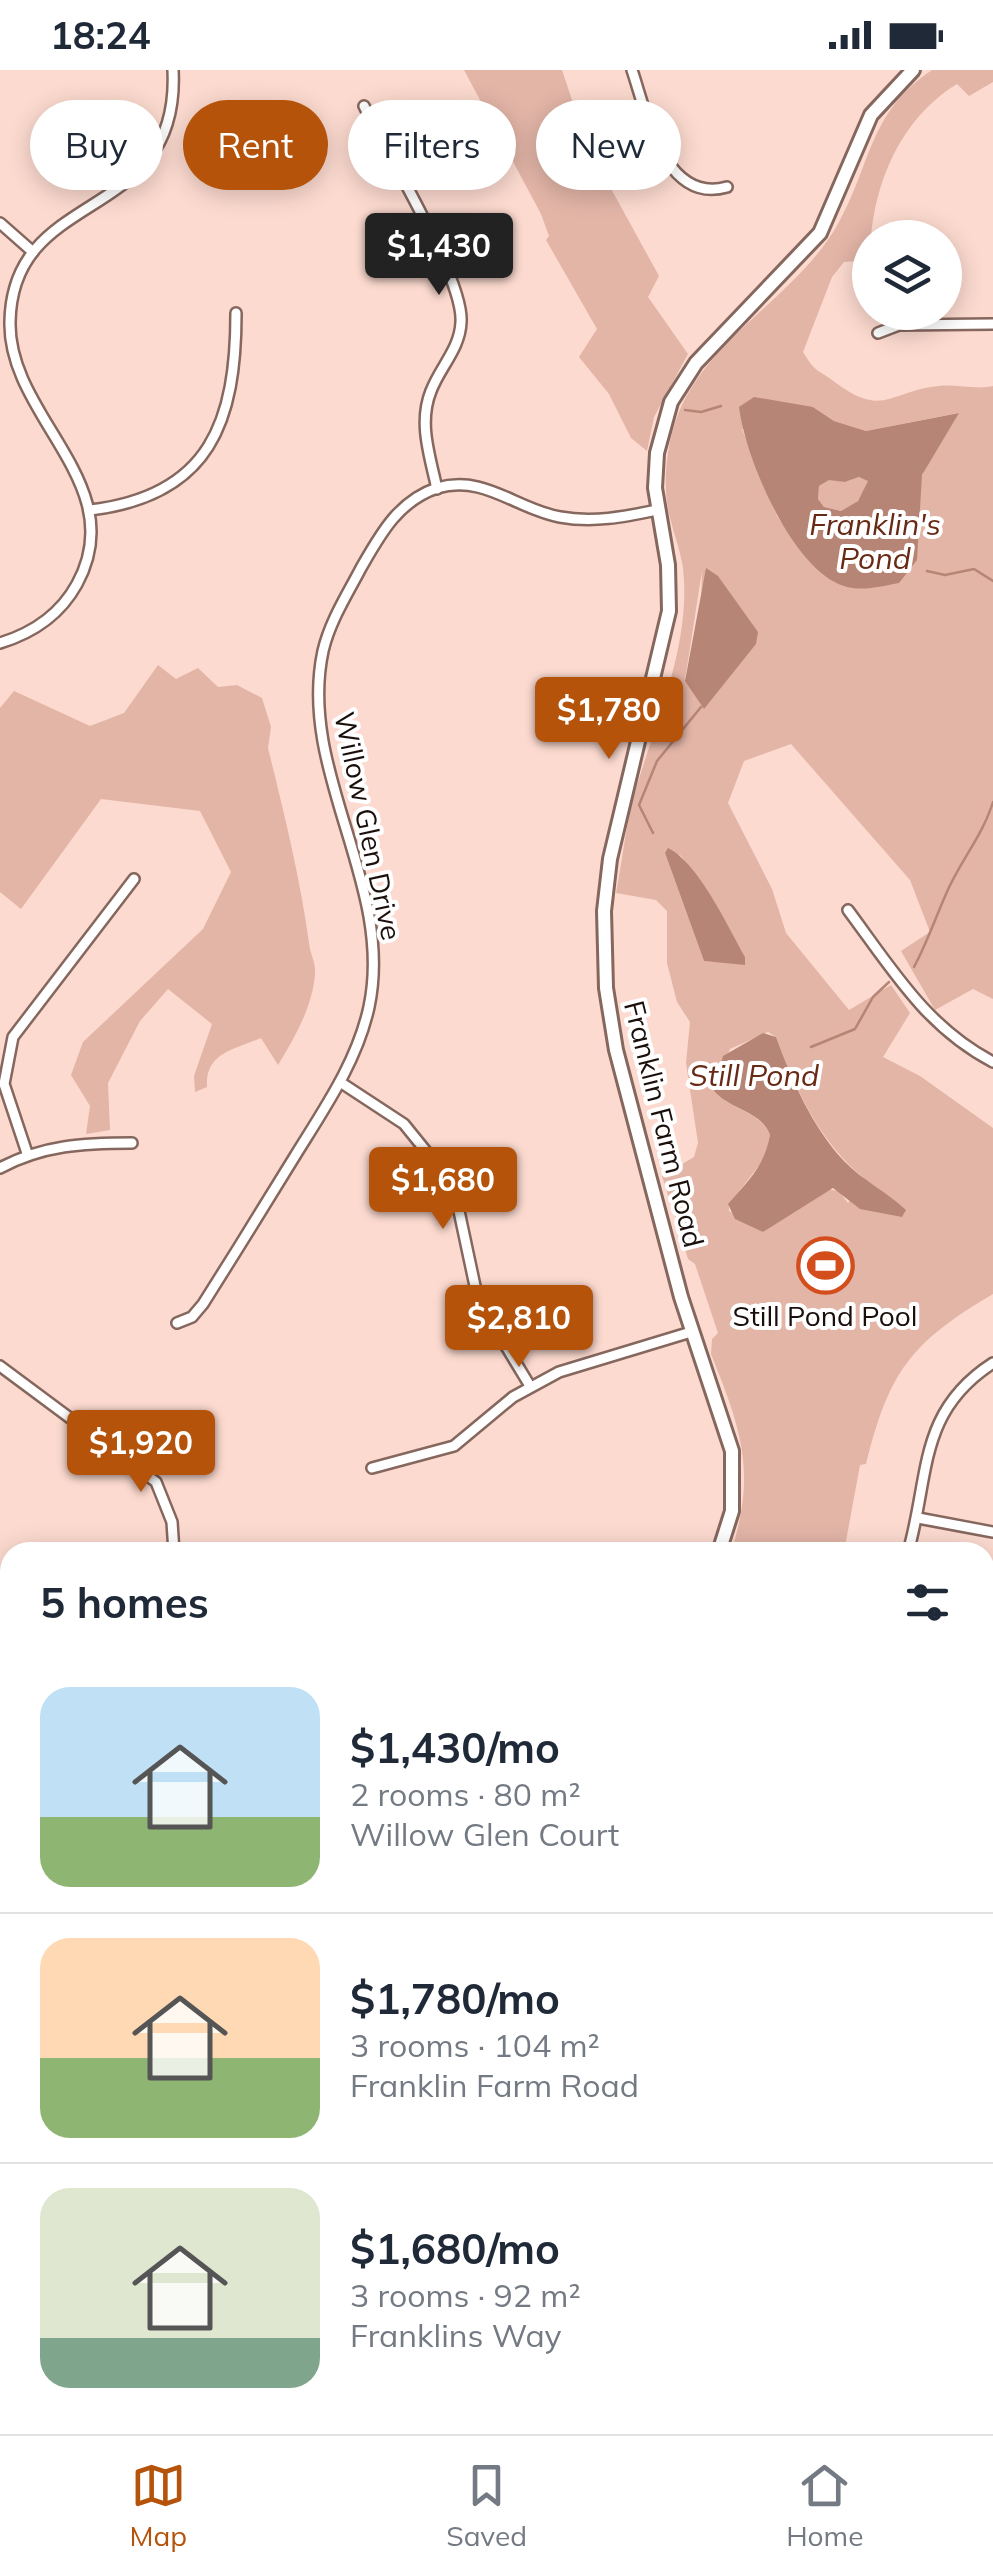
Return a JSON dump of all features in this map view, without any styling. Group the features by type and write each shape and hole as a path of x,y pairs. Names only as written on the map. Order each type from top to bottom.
{"street":[{"path":"0,643 36,628 69,597 86,562 90,510 12,344 13,294 32,252 53,228 118,192 151,159 170,118 173,70"},
{"path":"632,70 659,147 672,169 701,188 727,187"},
{"name":"Franklin Farm Road","path":"722,1542 732,1511 732,1451 691,1332 616,1050 604,950 612,847 669,611 668,565 657,510 656,452 671,402 696,363 820,232 871,115 912,70"},
{"path":"406,190 459,297 460,333 430,392 424,419 437,488 480,486 548,515 580,520 657,510"},
{"path":"0,223 32,252"},
{"path":"90,510 154,494 178,479 207,449 220,428 233,391 236,312"},
{"path":"878,333 899,325 993,324"},
{"name":"Willow Glen Drive","path":"176,1323 192,1316 203,1304 340,1082 364,1026 374,959 368,910 323,739 320,675 332,625 378,537 410,502 437,488"},
{"path":"28,1153 4,1084 13,1036 134,879"},
{"path":"848,910 924,1013 956,1042 993,1062"},
{"path":"340,1082 404,1124 442,1171 459,1211 478,1300 530,1386"},
{"path":"0,1168 28,1153 83,1143 132,1143"},
{"path":"372,1468 454,1446 530,1386 559,1372 691,1332"},
{"path":"911,1542 918,1518 925,1458 937,1424 956,1394 993,1363"},
{"path":"0,1366 156,1482 172,1522 173,1542"},
{"path":"918,1518 993,1532"}],"shaded area":[{"path":"464,70 562,70 572,100 536,100 536,190 612,190 659,276 648,297 688,354 654,417 647,451 631,438 609,394 579,357 597,329 546,240 549,236 541,214 516,167 516,100 480,100"},
{"path":"932,70 993,70 993,82 969,96 957,84 935,100 902,139 881,186 873,220 852,220 852,261 844,262 832,277 803,352 818,370 865,399 887,400 938,386 993,386 993,999 973,989 935,1010 901,951 930,932 910,880 791,744 744,761 728,803 772,889 786,933 849,1010 891,985 910,1013 883,1057 920,1076 993,1128 993,1294 922,1345 894,1383 866,1464 860,1465 846,1542 734,1542 743,1498 742,1451 711,1354 712,1339 718,1333 695,1264 688,1259 662,1176 694,1157 698,1143 686,1063 690,1022 677,1002 667,963 667,911 656,900 616,893 632,803 682,628 683,568 668,509 666,483 677,417 697,379 716,355 823,247 850,200 884,121 911,86","holes":["813,407 834,421 866,431 958,413 922,476 913,565 805,556 777,516 742,429","702,571 698,697 685,680","665,853 680,855 745,957 745,964 704,961","768,1032 776,1037 822,1132 865,1179 848,1203 839,1191 826,1189 763,1232 729,1211 729,1204 765,1158 770,1135 760,1121 714,1091 730,1049"]},
{"path":"859,477 869,480 858,501 841,511 824,507 818,499 819,486 830,479 845,482"},
{"path":"158,665 176,679 198,668 218,687 237,685 262,698 271,727 268,748 315,966 314,985 302,1021 278,1065 261,1038 223,1054 211,1067 207,1087 195,1092 194,1076 212,1024 168,989 140,1021 108,1083 110,1130 86,1134 90,1106 71,1075 83,1042 203,929 231,872 200,811 101,799 21,909 0,892 0,708 14,691 90,726 124,713"}],"water":[{"name":"Franklin's Pond","path":"754,397 813,407 834,421 866,431 959,413 922,475 917,560 899,583 851,588 825,576 806,558 761,481 739,407","holes":["859,477 868,481 858,501 841,511 824,507 818,499 819,486 829,480 845,482"]},
{"path":"706,568 718,576 758,632 756,644 704,709 685,681"},
{"path":"668,848 701,881 745,957 745,965 704,961 665,853"},
{"name":"Still Pond","path":"763,1033 776,1037 804,1102 833,1148 851,1168 906,1210 902,1217 860,1209 833,1188 763,1232 735,1219 728,1204 760,1165 770,1135 760,1121 714,1091 723,1056"},
{"name":"Still Pond Pool","path":"838,1247 846,1250 840,1277 822,1272 818,1286 803,1282 811,1251 835,1257"}],"waterway":[{"path":"685,410 701,412 721,406"},
{"path":"927,571 945,575 974,569 993,581"},
{"path":"653,833 639,805 657,761 701,707"},
{"path":"914,967 993,802"},
{"path":"811,1047 855,1029 873,997 889,982"}],"place":[{"name":"Still Pond Pool","path":"825,1265"}]}
